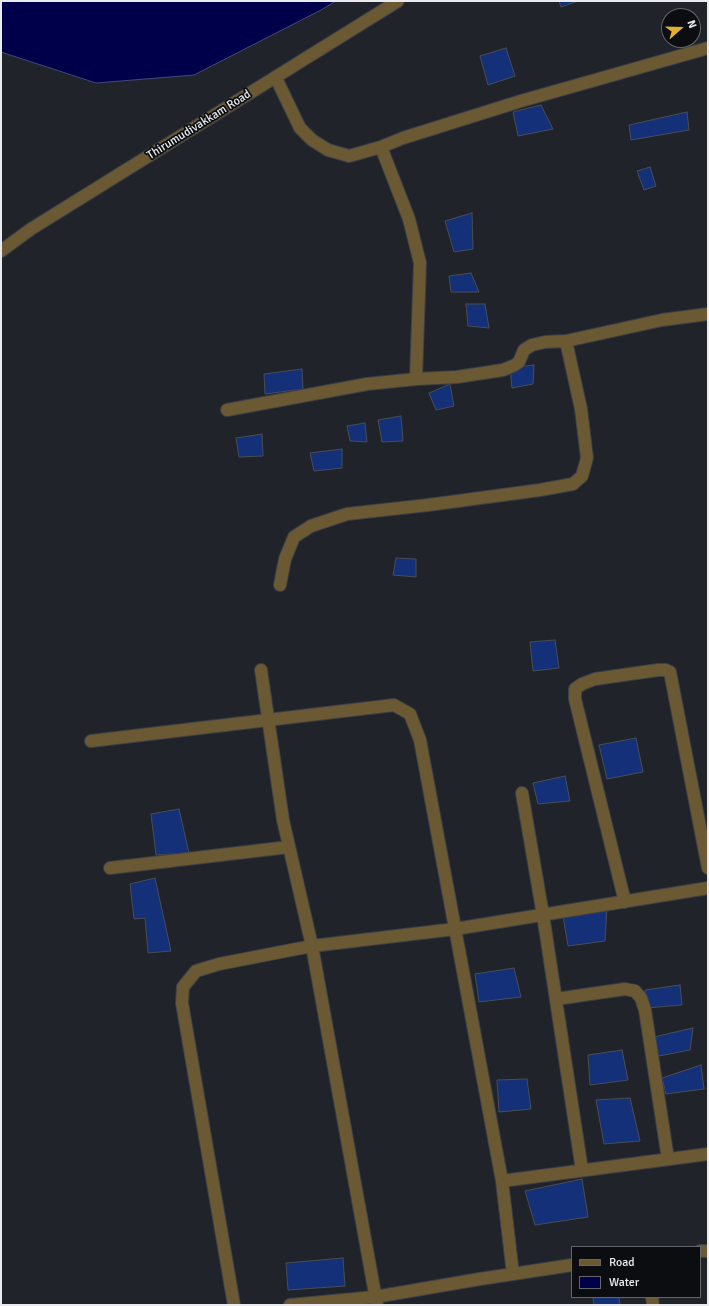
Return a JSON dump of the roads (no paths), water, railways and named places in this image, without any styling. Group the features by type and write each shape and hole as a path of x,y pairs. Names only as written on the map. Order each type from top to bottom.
{"street":[{"name":"Thirumudivakkam Road","path":"1,251 31,229 398,1"},
{"path":"276,78 300,128 312,140 328,150 349,156 521,101 708,48"},
{"path":"381,147 409,220 420,263 416,379"},
{"path":"227,410 367,384 457,377 503,370 519,362 524,350 532,345 545,342 566,341 662,320 708,314"},
{"path":"280,585 285,559 294,537 311,526 347,514 428,505 547,489 573,484 582,476 587,458 581,409 566,341"},
{"path":"261,670 282,820 312,946 376,1301"},
{"path":"625,902 575,699 575,689 582,684 595,679 658,670 666,670 670,672 708,868"},
{"path":"91,741 394,705 410,714 420,740 502,1181 513,1274"},
{"path":"522,793 543,915 582,1170"},
{"path":"110,868 289,847"},
{"path":"234,1305 182,1004 184,987 196,971 219,964 312,946 455,930 708,888"},
{"path":"556,999 625,989 635,991 641,998 645,1010 668,1159"},
{"path":"502,1181 708,1154"},
{"path":"290,1305 376,1301 513,1274 571,1265"}],"water":[{"path":"1,1 336,1 194,75 96,83 1,52"}]}
